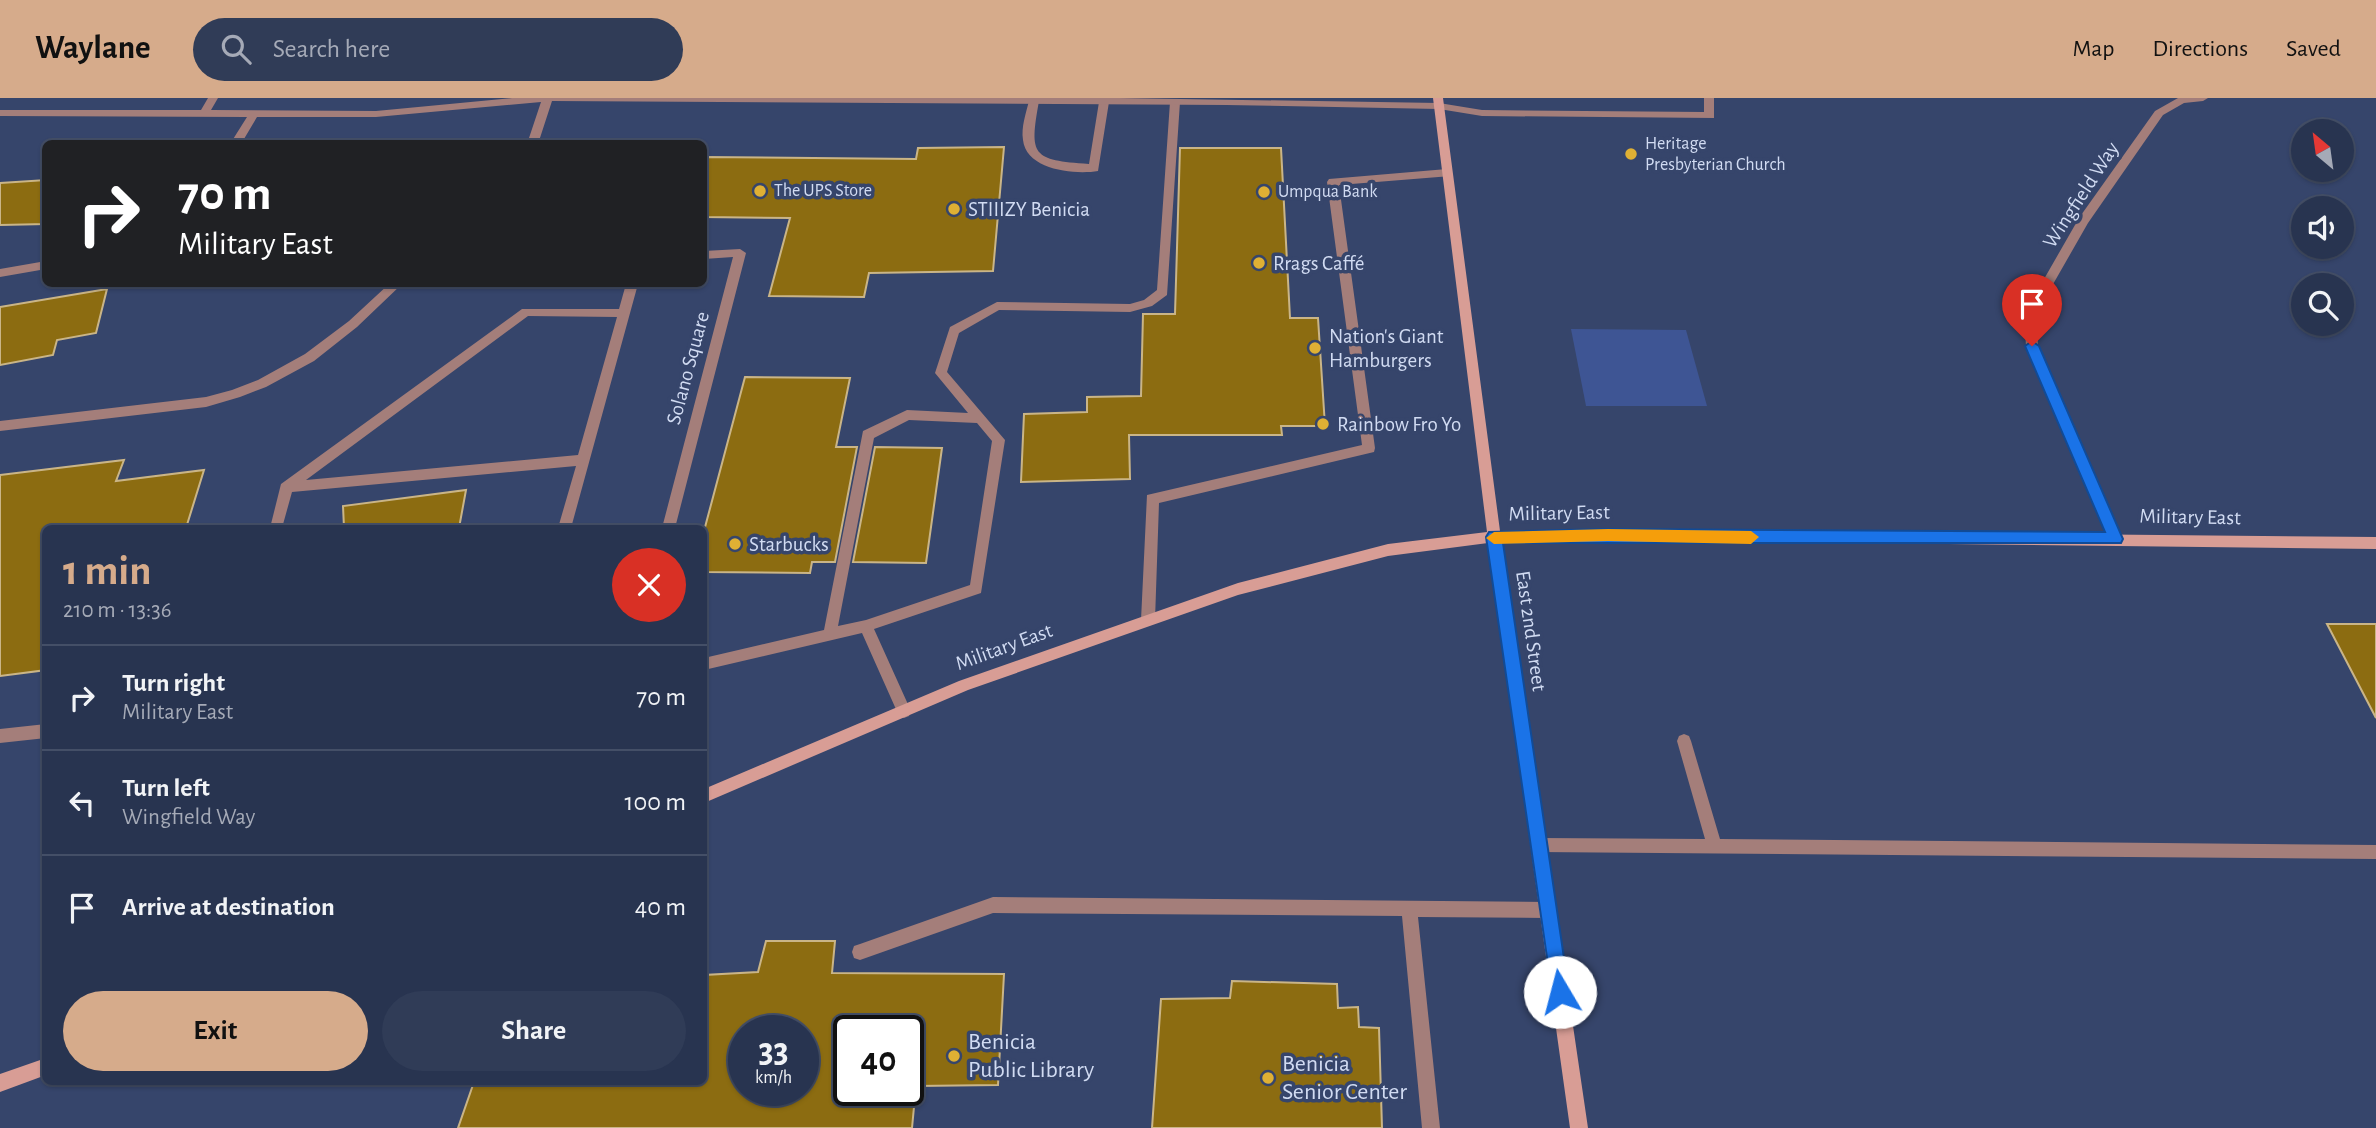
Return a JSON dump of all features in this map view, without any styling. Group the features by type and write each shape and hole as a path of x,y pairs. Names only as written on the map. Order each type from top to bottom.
{"main road":[{"name":"East 2nd Street","path":"1438,102 1494,537 1579,1128"},
{"name":"Military East","path":"707,795 964,685 1238,589 1388,550 1494,537 1608,535 2376,543"},
{"path":"0,1083 42,1067"}],"street":[{"path":"203,115 214,98"},
{"path":"0,113 376,114 548,98 1438,102 1482,113 1710,116 1709,98"},
{"path":"533,140 548,98"},
{"name":"Wingfield Way","path":"2115,539 2032,346 2030,314 2083,221 2159,113 2182,100 2203,98"},
{"path":"1034,101 1028,142 1035,156 1052,164 1094,168 1104,102"},
{"path":"707,663 866,626 976,589 999,440 942,373 954,330 997,306 1130,308 1149,303 1163,292 1175,102"},
{"path":"238,140 254,114"},
{"path":"1148,620 1152,499 1369,448 1333,182 1447,173"},
{"name":"Solano Square","path":"669,525 740,253 707,255"},
{"path":"0,273 42,265"},
{"path":"0,426 206,402 235,395 286,373 318,354 393,287"},
{"path":"566,525 631,287"},
{"path":"277,525 286,488 526,312 624,313"},
{"path":"830,634 868,435 907,415 980,418"},
{"path":"286,488 584,460"},
{"path":"866,626 904,710"},
{"path":"0,736 42,731"},
{"path":"1685,741 1715,847"},
{"path":"1538,845 2376,852"},
{"path":"860,952 993,905 1548,910"},
{"path":"1409,909 1431,1128"}],"shaded area":[{"path":"1571,329 1686,330 1707,406 1586,406"}],"building":[{"path":"1004,147 993,271 869,273 864,297 769,296 790,218 707,217 707,157 916,159 918,148"},
{"path":"1180,148 1281,148 1290,318 1318,318 1325,426 1281,426 1282,435 1129,435 1130,479 1021,482 1024,414 1087,412 1087,397 1141,396 1143,314 1175,314"},
{"path":"42,180 42,224 0,225 0,183"},
{"path":"107,289 96,333 57,340 53,355 0,365 0,307"},
{"path":"745,377 850,378 836,447 857,447 835,562 812,562 810,573 707,572 706,525"},
{"path":"875,447 942,448 926,563 853,562"},
{"path":"124,460 116,481 204,470 187,525 42,525 42,671 0,676 0,475"},
{"path":"466,490 460,525 344,525 343,506"},
{"path":"2327,624 2376,624 2376,718"},
{"name":"Benicia Public Library","path":"766,941 835,941 832,973 1004,974 998,1085 924,1086 924,1015 833,1015 833,1106 914,1106 912,1128 458,1128 473,1085 707,1085 707,975 758,972"},
{"name":"Benicia Senior Center","path":"1232,981 1337,984 1338,1008 1358,1007 1359,1027 1379,1028 1382,1128 1152,1128 1161,999 1230,998"}],"slow traffic":[{"path":"1494,538 1608,535 1751,537"}],"place":[{"name":"Heritage Presbyterian Church","path":"1631,154"},
{"name":"The UPS Store","path":"760,191"},
{"name":"Umpqua Bank","path":"1264,192"},
{"name":"STIIIZY Benicia","path":"954,209"},
{"name":"Rrags Caffé","path":"1259,263"},
{"name":"Nation's Giant Hamburgers","path":"1315,348"},
{"name":"Rainbow Fro Yo","path":"1323,424"},
{"name":"Starbucks","path":"735,544"},
{"name":"Benicia Public Library","path":"954,1056"},
{"name":"Benicia Senior Center","path":"1268,1078"}],"route":[{"path":"1560,992 1494,537 1608,535 2115,539 2032,346"}]}
